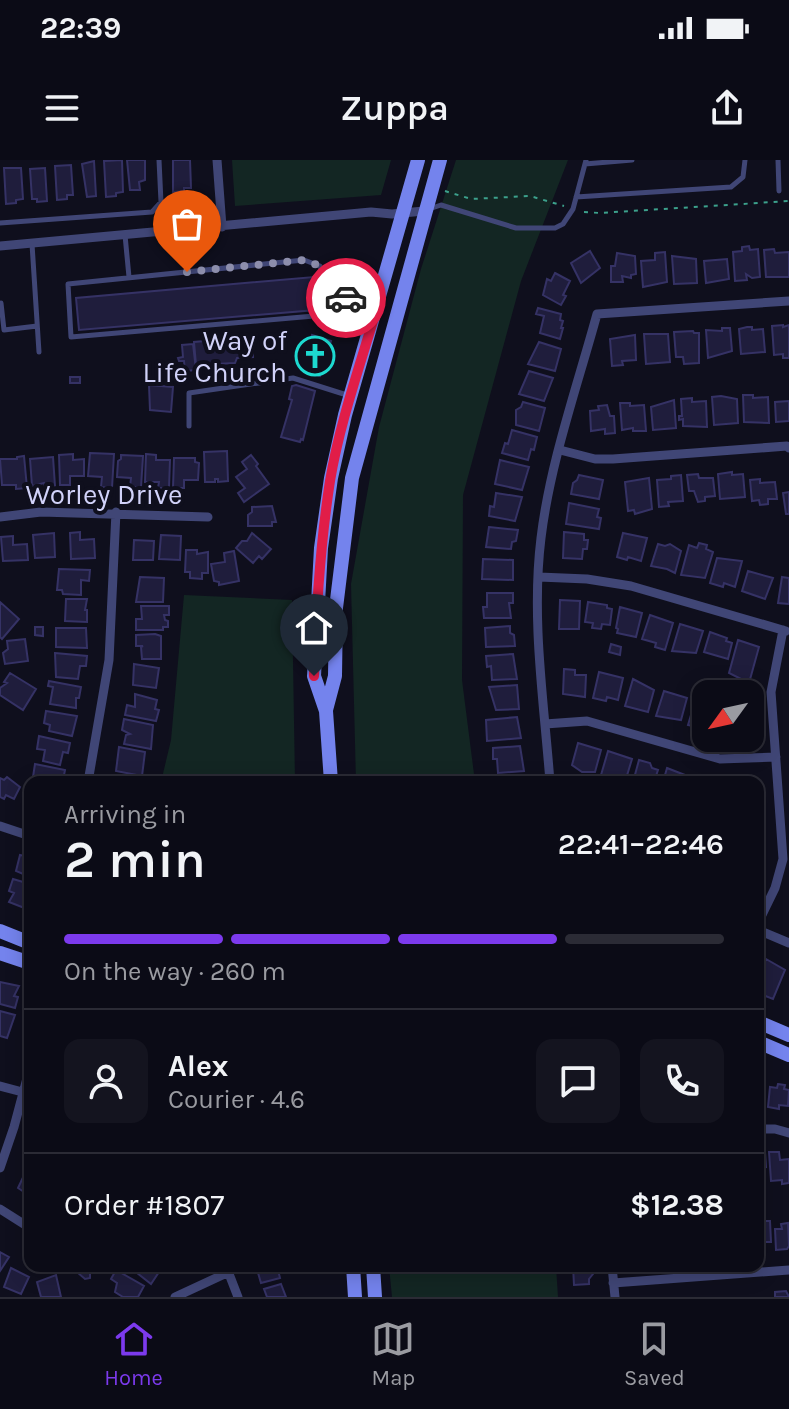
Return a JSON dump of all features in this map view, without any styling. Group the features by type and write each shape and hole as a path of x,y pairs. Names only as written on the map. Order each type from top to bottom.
{"main road":[{"path":"331,776 326,711 314,676 321,548 331,478 351,396 418,160"},
{"path":"326,711 335,676 336,608 352,478 440,160"},
{"path":"0,931 24,941"},
{"path":"0,953 24,961"},
{"path":"764,1025 789,1035"},
{"path":"764,1045 789,1055"},
{"path":"353,1272 355,1297"},
{"path":"373,1272 375,1297"}],"street":[{"path":"217,160 222,227"},
{"path":"0,246 371,212 424,211"},
{"path":"549,776 539,630 539,577 546,502 597,314 789,301"},
{"path":"560,450 595,459 613,459 789,448"},
{"name":"Worley Drive","path":"0,517 41,512 208,517"},
{"path":"89,776 108,675 116,512"},
{"path":"539,577 587,579 631,586 786,631 771,692 782,866 764,911"},
{"path":"545,724 587,721 720,759 776,757"},
{"path":"0,826 24,834"},
{"path":"764,933 789,943"},
{"path":"0,1086 24,1092"},
{"path":"0,1168 24,1101"},
{"path":"764,1129 789,1133"},
{"path":"0,1209 24,1224"},
{"path":"764,1272 789,1270"},
{"path":"175,1297 221,1272"},
{"path":"228,1272 238,1297"},
{"path":"612,1272 615,1297"},
{"path":"613,1283 762,1272"}],"lane":[{"path":"0,223 152,212 161,202 159,160"},
{"path":"424,211 441,205 516,228 555,228 563,224 573,209 585,162 632,160"},
{"path":"576,197 731,187 743,177 745,160"},
{"path":"778,160 779,191"},
{"path":"125,235 129,277"},
{"path":"32,243 39,352"},
{"path":"304,260 320,266 329,295 314,316 71,337 68,284 304,260"},
{"path":"329,295 378,304"},
{"path":"1,303 4,330 37,326"},
{"path":"189,426 189,393 293,378 351,396"}],"path":[{"path":"441,190 471,199 530,196 565,206"},
{"path":"584,212 789,201"}],"green space":[{"path":"232,160 391,160 381,195 235,206"},
{"path":"456,160 568,160 521,281 463,495 462,680 474,776 356,776 351,584 379,427 421,269"},
{"path":"184,595 292,600 295,776 162,776 171,740"},
{"path":"390,1272 556,1272 558,1297 392,1297"}],"building":[{"path":"122,160 123,192 106,197 104,161"},
{"path":"127,160 145,160 145,180 139,182 140,190 130,190"},
{"path":"173,160 190,160 191,188 173,192"},
{"path":"94,161 96,196 87,197 82,164"},
{"path":"71,165 73,195 57,200 55,166"},
{"path":"4,168 21,168 23,199 16,200 16,203 6,204"},
{"path":"45,168 47,201 37,202 37,199 32,199 30,169"},
{"path":"749,246 750,250 758,249 760,277 752,278 746,274 747,280 735,281 733,252"},
{"path":"774,249 775,253 789,252 789,277 766,277 764,250"},
{"path":"590,251 600,268 581,283 571,263"},
{"path":"665,252 667,282 643,287 641,261 655,260 655,253"},
{"path":"617,253 635,256 636,274 631,278 622,276 623,282 611,282 611,266 615,266"},
{"path":"672,256 696,259 697,283 674,284"},
{"path":"727,259 729,279 706,283 704,261"},
{"path":"555,273 570,281 561,305 543,295 547,279 551,281"},
{"path":"314,277 316,310 79,330 76,298"},
{"path":"538,308 561,314 563,328 560,339 540,333 544,316 536,314"},
{"path":"789,325 789,358 783,358 783,354 774,355 772,326"},
{"path":"722,328 730,328 732,351 708,358 706,330 722,331"},
{"path":"739,329 763,329 765,352 741,354"},
{"path":"674,332 699,333 699,363 684,364 683,357 676,357"},
{"path":"644,334 668,334 670,362 646,364"},
{"name":"Way of Life Church","path":"312,335 331,341 320,376 302,370 306,357 302,354 303,349 308,351"},
{"path":"635,335 636,360 622,361 623,365 612,366 610,339"},
{"path":"252,337 253,357 237,358 235,363 196,365 194,342"},
{"path":"539,342 561,349 555,371 528,364"},
{"path":"193,344 196,370 185,371 184,361 178,358 183,357 182,345"},
{"path":"529,371 553,378 544,401 519,394"},
{"path":"70,377 80,377 80,383 70,383"},
{"path":"149,385 173,387 171,412 150,410"},
{"path":"292,386 315,391 300,442 281,437 292,400 289,399"},
{"path":"743,395 768,397 769,423 744,422"},
{"path":"712,397 737,399 738,423 714,425"},
{"path":"692,398 692,402 706,401 707,427 683,426 683,419 679,420 682,416 681,399"},
{"path":"674,400 676,428 653,430 651,407"},
{"path":"789,401 789,421 776,422 775,402"},
{"path":"523,402 545,408 539,431 516,425 516,410"},
{"path":"620,403 644,405 646,431 633,431 633,428 622,430"},
{"path":"607,405 610,416 614,416 615,433 605,434 605,429 591,431 590,411"},
{"path":"512,430 537,437 528,460 502,453"},
{"path":"227,451 228,481 218,482 215,479 215,482 205,482 204,452"},
{"path":"90,453 114,454 112,488 101,487 102,477 88,476"},
{"path":"73,454 73,460 84,459 84,476 70,476 70,485 60,485 59,455"},
{"path":"146,454 156,455 156,460 170,460 169,488 158,488 159,482 145,482"},
{"path":"121,455 143,456 141,487 130,487 131,478 117,477"},
{"path":"251,455 269,484 244,502 238,493 245,488 236,477 247,469 242,462"},
{"path":"24,456 27,488 2,485 0,459"},
{"path":"53,457 55,486 45,487 44,483 32,486 30,459"},
{"path":"174,458 195,458 195,462 199,463 198,480 184,480 184,488 173,488"},
{"path":"500,460 529,467 522,490 495,484"},
{"path":"732,472 732,475 743,474 745,497 720,499 718,474"},
{"path":"698,474 699,478 713,478 715,496 698,502 694,491 689,491 687,475"},
{"path":"579,475 603,480 599,499 571,494 573,483"},
{"path":"681,475 683,501 668,502 669,506 659,507 657,480"},
{"path":"649,478 652,509 635,514 634,510 628,511 625,482"},
{"path":"760,479 760,483 775,482 777,499 768,499 768,504 760,505 759,500 752,501 750,480"},
{"path":"789,492 789,514 786,514 783,493"},
{"path":"496,493 522,497 515,521 489,516"},
{"path":"569,503 599,509 599,529 566,524"},
{"path":"272,506 276,522 272,522 272,526 248,526 252,507"},
{"path":"489,527 518,530 511,549 486,547"},
{"path":"80,532 80,540 94,539 95,558 71,559 70,533"},
{"path":"564,532 584,534 584,540 588,540 582,559 563,558"},
{"path":"54,533 55,557 35,558 33,535"},
{"path":"252,533 271,549 253,563 236,548 242,541 247,541"},
{"path":"623,533 647,538 641,561 617,557"},
{"path":"161,535 181,536 180,560 159,559"},
{"path":"13,536 13,545 27,544 28,560 3,561 1,537"},
{"path":"134,540 154,541 153,560 133,560"},
{"path":"699,543 707,545 706,549 713,552 705,578 681,575 689,545 697,548"},
{"path":"658,544 670,544 681,551 675,573 651,566"},
{"path":"186,550 197,550 197,554 208,552 208,573 202,573 202,579 190,578 190,572 185,572"},
{"path":"234,551 239,581 219,585 214,581 211,564 225,562 224,553"},
{"path":"717,558 742,561 735,587 710,583"},
{"path":"483,559 513,560 513,580 482,579"},
{"path":"59,569 90,570 89,581 81,580 81,595 63,594 62,590 57,590"},
{"path":"748,571 773,578 765,599 742,591"},
{"path":"140,577 164,578 163,602 136,602"},
{"path":"782,577 789,578 789,604 778,603"},
{"path":"487,593 513,593 513,603 509,603 511,618 484,618"},
{"path":"66,599 87,599 87,622 65,621"},
{"path":"560,600 580,601 579,629 559,629"},
{"path":"0,602 19,619 2,639 0,637"},
{"path":"588,602 607,605 612,609 610,625 602,624 601,629 592,628 593,623 585,622"},
{"path":"141,606 169,606 169,615 164,615 168,627 163,627 163,630 136,630 136,619 142,619"},
{"path":"620,607 642,613 636,637 617,633"},
{"path":"650,615 673,623 665,650 655,647 656,643 642,639"},
{"path":"680,624 703,631 696,653 672,651"},
{"path":"510,626 515,646 486,647 485,628"},
{"path":"35,627 43,627 43,636 35,635"},
{"path":"56,628 86,628 87,648 56,647"},
{"path":"710,632 732,643 728,659 704,652"},
{"path":"136,635 161,636 161,659 142,659 143,646 136,646"},
{"path":"25,639 28,661 5,664 3,653 8,649 7,641"},
{"path":"738,640 759,647 750,680 729,673"},
{"path":"611,644 621,647 620,655 609,652"},
{"path":"55,653 87,656 86,666 80,666 78,679 56,677"},
{"path":"513,654 517,679 492,680 491,666 487,667 486,656"},
{"path":"134,664 159,668 156,688 133,685"},
{"path":"564,669 575,670 575,675 586,675 585,697 563,694"},
{"path":"599,672 623,678 618,700 593,698"},
{"path":"10,673 36,689 23,710 0,695 0,688 7,683 4,682"},
{"path":"633,679 654,690 648,712 625,706"},
{"path":"49,681 81,687 76,708 50,704 53,687 48,686"},
{"path":"517,685 519,709 496,710 489,687"},
{"path":"664,691 687,698 681,720 656,716"},
{"path":"135,694 157,700 155,709 159,710 156,721 125,715 127,705 135,707"},
{"path":"46,711 77,716 72,736 49,731 50,725 44,723"},
{"path":"517,717 521,738 487,741 486,720"},
{"path":"124,719 153,725 151,749 124,744 126,735 130,734 122,730"},
{"path":"39,736 70,743 68,753 63,752 60,765 43,761 45,750 37,749"},
{"path":"578,743 601,750 595,772 582,772 572,765"},
{"path":"520,746 524,771 498,773 493,748"},
{"path":"119,747 145,752 142,776 116,771"},
{"path":"608,751 632,759 627,776 601,775"},
{"path":"639,760 650,763 652,768 658,770 656,776 635,776"},
{"path":"35,764 65,770 64,776 33,776"},
{"path":"667,768 687,776 665,776"},
{"path":"7,777 20,787 14,799 6,795 4,799 0,797 0,778 4,780"},
{"path":"20,855 24,856 24,874 16,871"},
{"path":"13,879 24,882 24,908 9,902 14,893 9,891"},
{"path":"766,959 785,970 773,999 764,995"},
{"path":"0,982 19,986 14,996 18,997 15,1008 0,1004"},
{"path":"0,1011 15,1015 7,1038 0,1036"},
{"path":"778,1084 785,1085 784,1089 789,1090 788,1106 779,1105 779,1109 768,1107 770,1087 777,1088"},
{"path":"769,1152 779,1152 780,1160 789,1159 789,1183 771,1181"},
{"path":"24,1175 24,1192 18,1188"},
{"path":"764,1221 770,1221 771,1242 764,1242"},
{"path":"788,1223 789,1246 776,1250 775,1229 782,1229 781,1224"},
{"path":"0,1252 9,1257 0,1271"},
{"path":"11,1268 29,1277 21,1294 4,1287"},
{"path":"77,1272 91,1272 90,1278 85,1279"},
{"path":"115,1272 120,1272 144,1286 138,1297 123,1297 115,1292 117,1283 111,1279"},
{"path":"136,1272 159,1272 151,1284"},
{"path":"258,1272 278,1272 280,1278 261,1283"},
{"path":"573,1272 593,1272 589,1284 574,1285"},
{"path":"56,1275 61,1297 41,1297 37,1282"},
{"path":"281,1284 286,1297 267,1297 264,1289"},
{"path":"786,1291 789,1297 775,1297 775,1292"}],"way so far":[{"path":"187,272 304,260 320,266 329,295 346,298"}],"place":[{"name":"Way of Life Church","path":"315,356"}],"route":[{"path":"314,676 315,616 331,478 345,415 378,304 346,298"}]}
